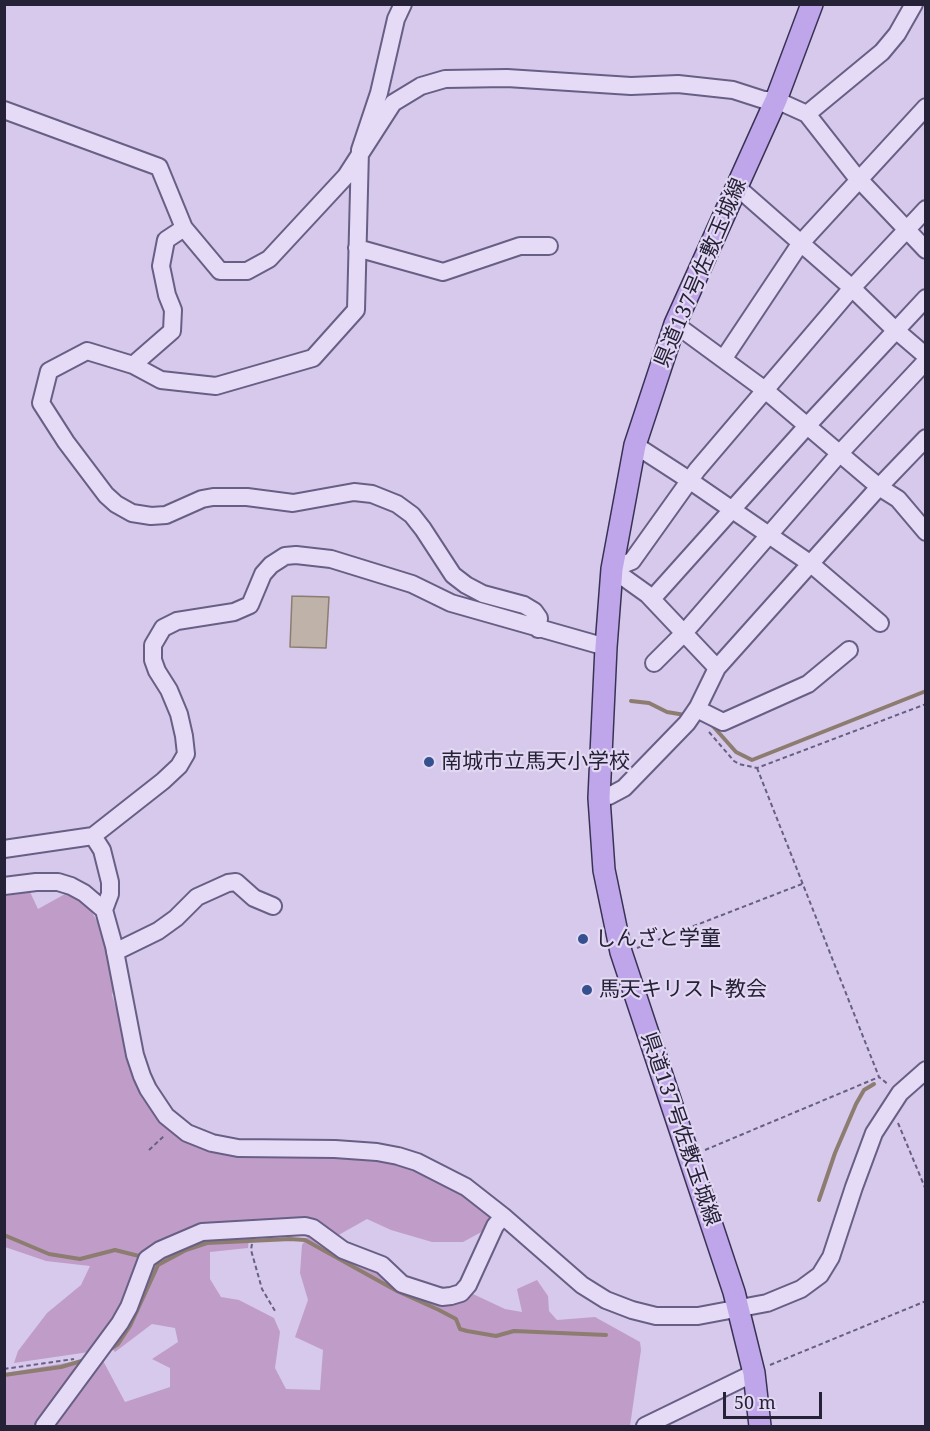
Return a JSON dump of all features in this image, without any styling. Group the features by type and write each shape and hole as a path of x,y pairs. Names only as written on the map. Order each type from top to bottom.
{"main road":[{"name":"県道137号佐敷玉城線","path":"760,1426 754,1373 739,1309 621,952 604,870 599,798 612,569 635,446 675,324 776,100 812,4"}],"street":[{"path":"404,4 396,19 379,93 360,150 356,310 313,358 216,386 161,380 133,364 87,351 49,371 41,402 66,442 106,495 132,513 151,516 166,515 213,496 247,497 293,503 354,492 372,494 397,504 412,515 453,575 483,594 524,605 534,611 539,618 538,628"},
{"path":"807,114 882,52 897,34 914,4"},
{"path":"4,110 159,167 184,228 220,271 246,271 269,259 345,176 393,103 422,86 445,79 507,78 632,86 678,84 733,90 764,100 776,100 807,114 860,180 926,250"},
{"path":"724,358 800,244 926,108"},
{"path":"736,187 926,356"},
{"path":"612,569 632,561 689,480 852,288 926,209"},
{"path":"133,364 172,331 173,310 167,295 161,266 166,240 184,228"},
{"path":"357,248 443,272 520,246 549,246"},
{"path":"652,599 807,426 926,298"},
{"path":"675,324 765,390 879,487 898,499 926,532"},
{"path":"654,663 684,633 840,453 926,361"},
{"path":"599,798 609,796 624,788 692,716 717,668 879,487 926,438"},
{"path":"635,446 689,480 811,564 880,624"},
{"path":"4,849 93,836 179,766 186,754 184,736 179,714 153,660 153,645 163,628 177,621 234,612 250,605 263,574 271,565 285,556 332,559 412,584 451,603 606,647"},
{"path":"612,569 652,599 717,668"},
{"path":"692,716 723,722 808,684 849,650"},
{"path":"93,836 106,860 110,882 110,894 104,910"},
{"path":"4,886 58,882 84,893 104,910 115,952 135,1055 142,1076 156,1102 176,1126 212,1143 238,1148 335,1149 398,1156 417,1162 466,1187 582,1285 615,1304 648,1314 675,1317 698,1316 776,1301 801,1289 820,1275 831,1257 874,1133 900,1093 926,1070"},
{"path":"115,952 158,931 176,918 197,897 228,883 236,882 254,898 273,906"},
{"path":"44,1426 124,1315 147,1259 160,1250 202,1232 305,1226 313,1228 343,1250 382,1265 402,1284 442,1297 462,1293 495,1227 503,1216"},
{"path":"645,1426 754,1373"}],"path":[{"path":"692,716 734,761 757,768 926,704"},
{"path":"690,1156 879,1077 757,768"},
{"path":"621,952 641,947 802,884"},
{"path":"891,1105 926,1190"},
{"path":"149,1150 176,1126"},
{"path":"251,1251 262,1288 275,1311"},
{"path":"754,1373 926,1302"},
{"path":"4,1369 94,1356"}],"shaded area":[{"path":"292,596 329,597 326,648 290,647"},
{"path":"30,892 38,909 65,894 85,901 105,934 116,983 112,995 127,1043 162,1120 256,1155 334,1158 380,1162 412,1168 438,1178 495,1216 487,1229 463,1242 432,1242 391,1230 367,1219 335,1237 311,1220 159,1246 126,1301 89,1352 14,1363 18,1351 47,1313 81,1285 90,1266 46,1261 5,1247 5,896"},
{"path":"311,1231 455,1302 473,1294 505,1309 522,1312 517,1289 537,1280 548,1296 549,1311 557,1320 595,1317 640,1342 641,1350 630,1426 51,1426 100,1355 125,1402 170,1387 170,1368 152,1359 178,1342 175,1328 152,1324 115,1352 110,1346 146,1272 156,1260 200,1239 249,1236 248,1248 210,1252 210,1279 221,1297 239,1300 274,1318 280,1332 275,1368 286,1389 320,1390 323,1350 295,1337 308,1300 300,1273 302,1245"},
{"path":"90,1359 36,1426 5,1426 5,1373"}],"waterway":[{"path":"712,725 736,752 752,760 926,691"},
{"path":"631,701 649,703 667,712 685,715"},
{"path":"819,1200 835,1153 856,1104 864,1090 874,1084"},
{"path":"4,1235 49,1254 80,1259 115,1250 139,1256"},
{"path":"109,1350 118,1344 130,1326 158,1265 186,1250 207,1243 290,1239 305,1240 397,1291 439,1310 456,1319 460,1329 496,1336 514,1331 606,1335"},
{"path":"4,1375 61,1367 85,1360"}],"place":[{"name":"南城市立馬天小学校","path":"429,762"},
{"name":"しんざと学童","path":"583,939"},
{"name":"馬天キリスト教会","path":"587,990"}]}
